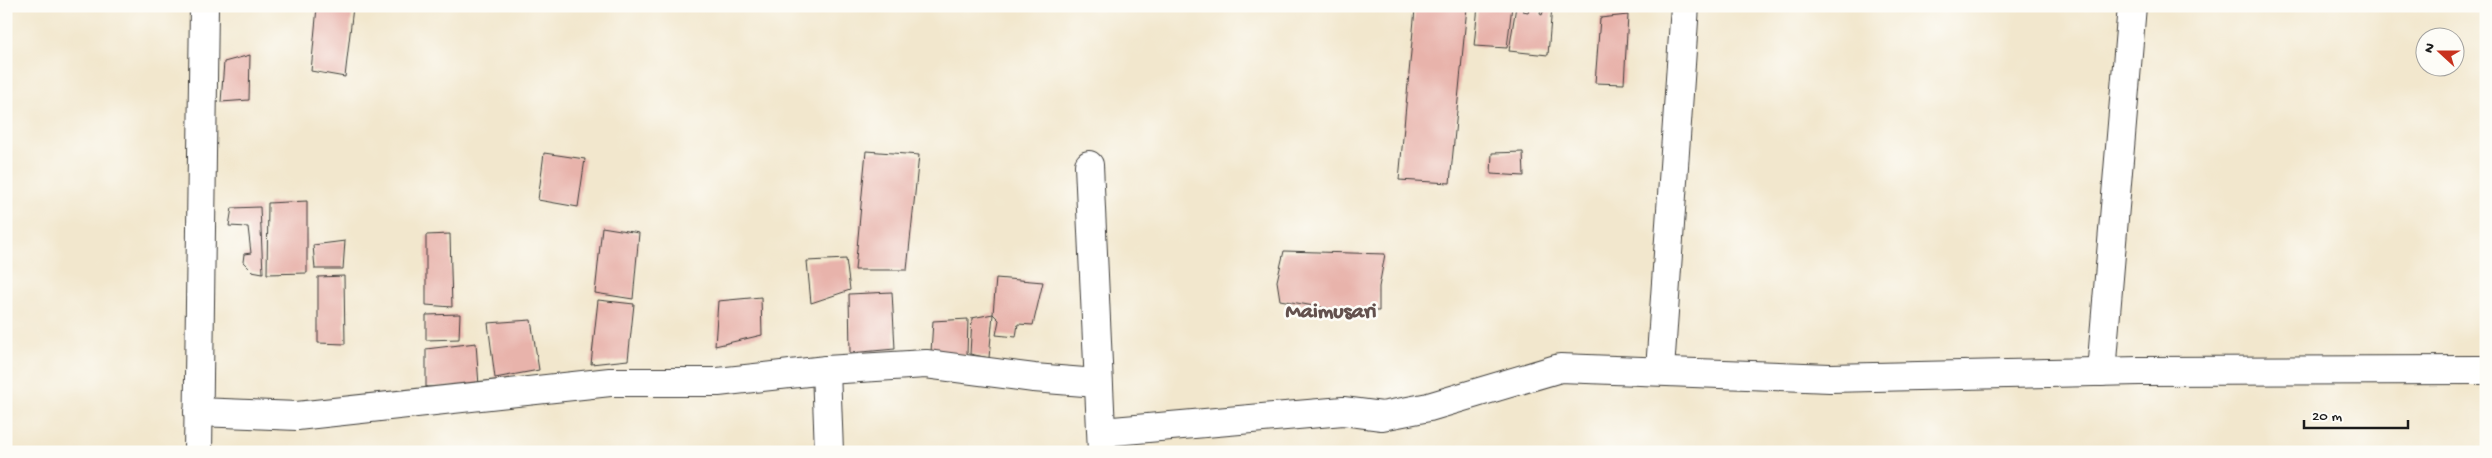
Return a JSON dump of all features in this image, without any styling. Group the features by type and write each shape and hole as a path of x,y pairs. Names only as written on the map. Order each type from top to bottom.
{"street":[{"path":"198,452 204,6"},
{"path":"1660,370 1685,6"},
{"path":"2101,372 2132,6"},
{"path":"1089,165 1097,383 1102,442 1343,411 1382,416 1429,407 1560,368 1660,370 1830,378 2101,372 2486,370"},
{"path":"198,412 298,416 610,382 718,382 826,370 926,364 1034,378 1097,383"},
{"path":"826,370 829,452"}],"building":[{"path":"1478,6 1512,6 1507,48 1474,46"},
{"path":"1516,6 1524,6 1523,11 1528,12 1530,6 1542,6 1540,14 1542,15 1545,6 1552,6 1548,55 1509,51"},
{"path":"317,7 353,7 345,77 311,71"},
{"path":"1467,7 1450,183 1399,180 1415,9"},
{"path":"1628,15 1624,84 1595,83 1600,18"},
{"path":"250,55 249,100 221,102 224,62"},
{"path":"866,151 919,155 907,270 855,270"},
{"path":"1523,152 1524,176 1491,174 1492,153"},
{"path":"544,153 585,159 578,207 538,200"},
{"path":"307,201 307,273 267,274 268,203"},
{"path":"260,207 263,273 252,271 243,262 244,254 251,253 248,227 229,226 232,208"},
{"path":"602,227 639,233 633,299 595,293"},
{"path":"450,234 452,307 426,305 426,235"},
{"path":"345,241 343,269 315,269 313,245"},
{"path":"1284,251 1385,254 1379,287 1379,311 1331,309 1280,300 1277,281"},
{"path":"846,259 850,290 811,303 807,261"},
{"path":"344,276 345,344 318,343 318,277"},
{"path":"996,278 1043,282 1033,325 1018,324 1016,337 996,335 999,320 993,314"},
{"path":"892,292 895,349 850,353 849,294"},
{"path":"761,297 762,335 715,346 718,301"},
{"path":"598,300 634,304 628,360 591,364"},
{"path":"460,314 459,339 426,340 426,315"},
{"path":"993,314 989,358 970,354 972,318"},
{"path":"968,319 967,355 931,352 933,321"},
{"path":"531,320 539,370 495,378 488,323"},
{"path":"476,343 479,386 426,387 426,349"}],"district":[{"name":"Maimusari","path":"1331,309"}]}
